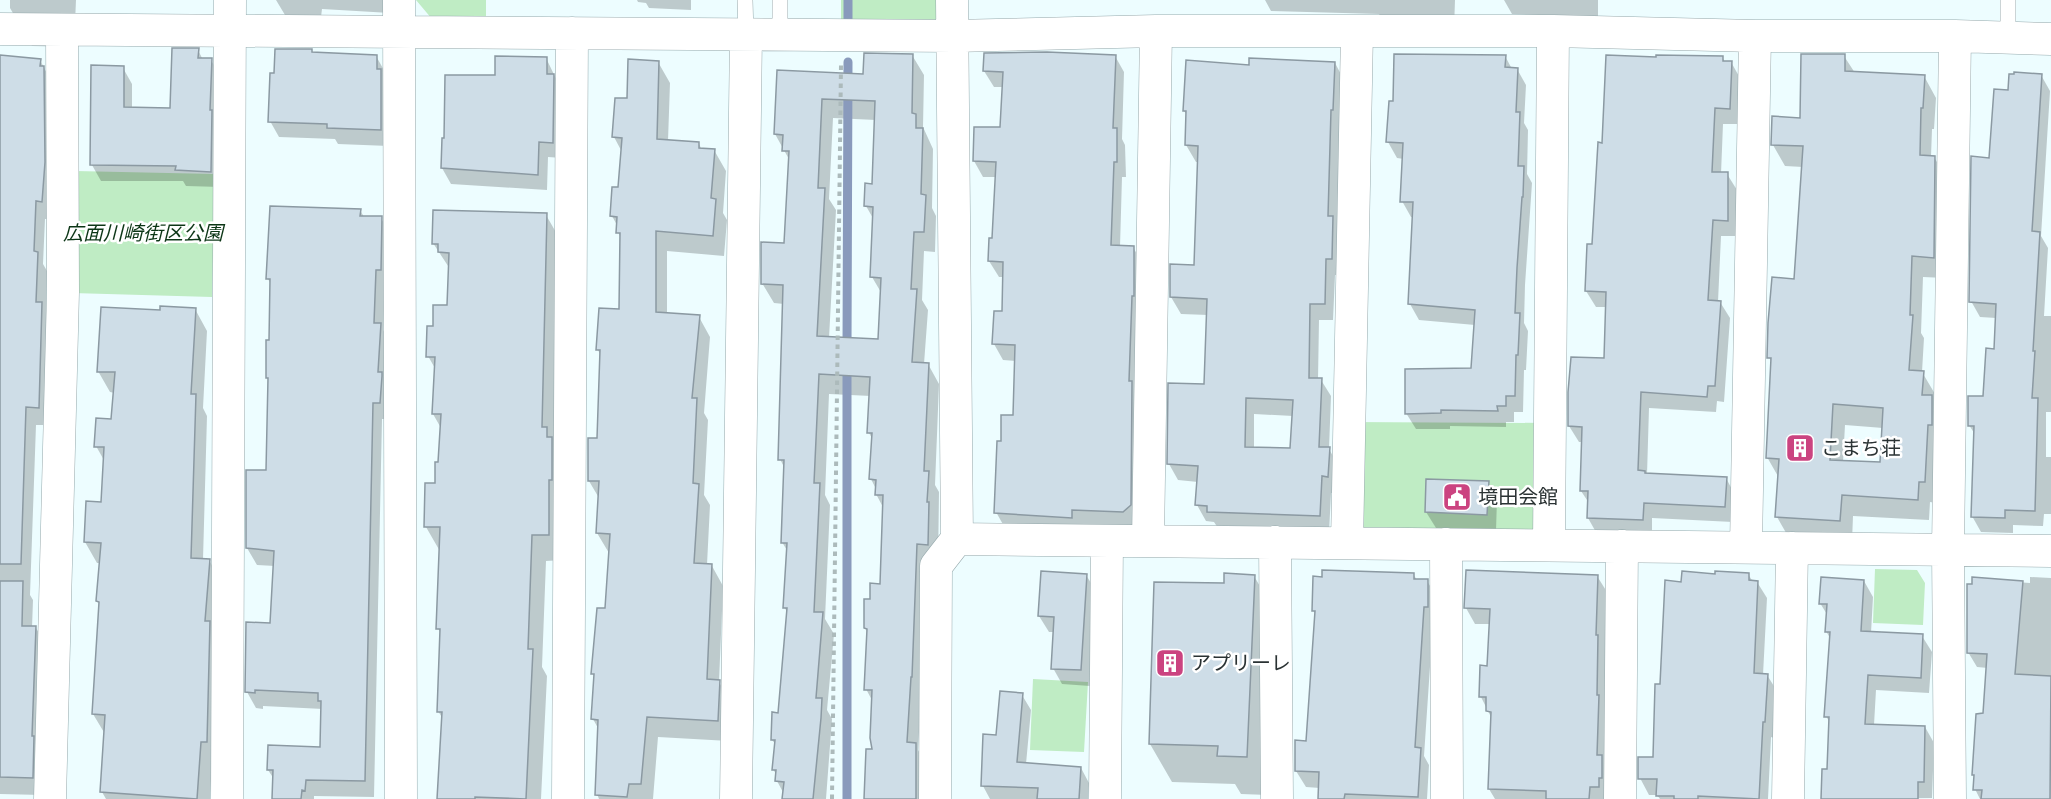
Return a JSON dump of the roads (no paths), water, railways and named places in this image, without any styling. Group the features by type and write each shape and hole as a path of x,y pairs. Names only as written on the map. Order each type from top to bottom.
{"street":[{"path":"227,799 230,0"},
{"path":"399,0 401,799"},
{"path":"935,799 936,566 957,539 952,0"},
{"path":"0,29 953,36 1156,31 1553,31 2051,39"},
{"path":"50,799 63,292 62,30"},
{"path":"1148,541 1156,31"},
{"path":"1549,545 1553,31"},
{"path":"1347,543 1357,32"},
{"path":"568,799 572,33"},
{"path":"736,799 746,34"},
{"path":"1746,548 1755,36"},
{"path":"1950,799 1948,549 1954,36"},
{"path":"957,539 2051,551"},
{"path":"1105,799 1107,541"},
{"path":"1275,542 1277,799"},
{"path":"1446,544 1447,799"},
{"path":"1620,799 1622,546"},
{"path":"1788,799 1792,548"}],"lane":[{"path":"745,0 746,34"},
{"path":"780,0 780,34"},
{"path":"2008,0 2008,38"}],"waterway":[{"path":"848,0 848,30"},
{"path":"847,350 848,62"},
{"path":"847,363 847,799"}],"place":[{"name":"こまち荘","path":"1800,448"},
{"name":"境田会館","path":"1457,497"},
{"name":"アプリーレ","path":"1170,663"}],"park label":[{"name":"広面川崎街区公園","path":"143,233"}]}
